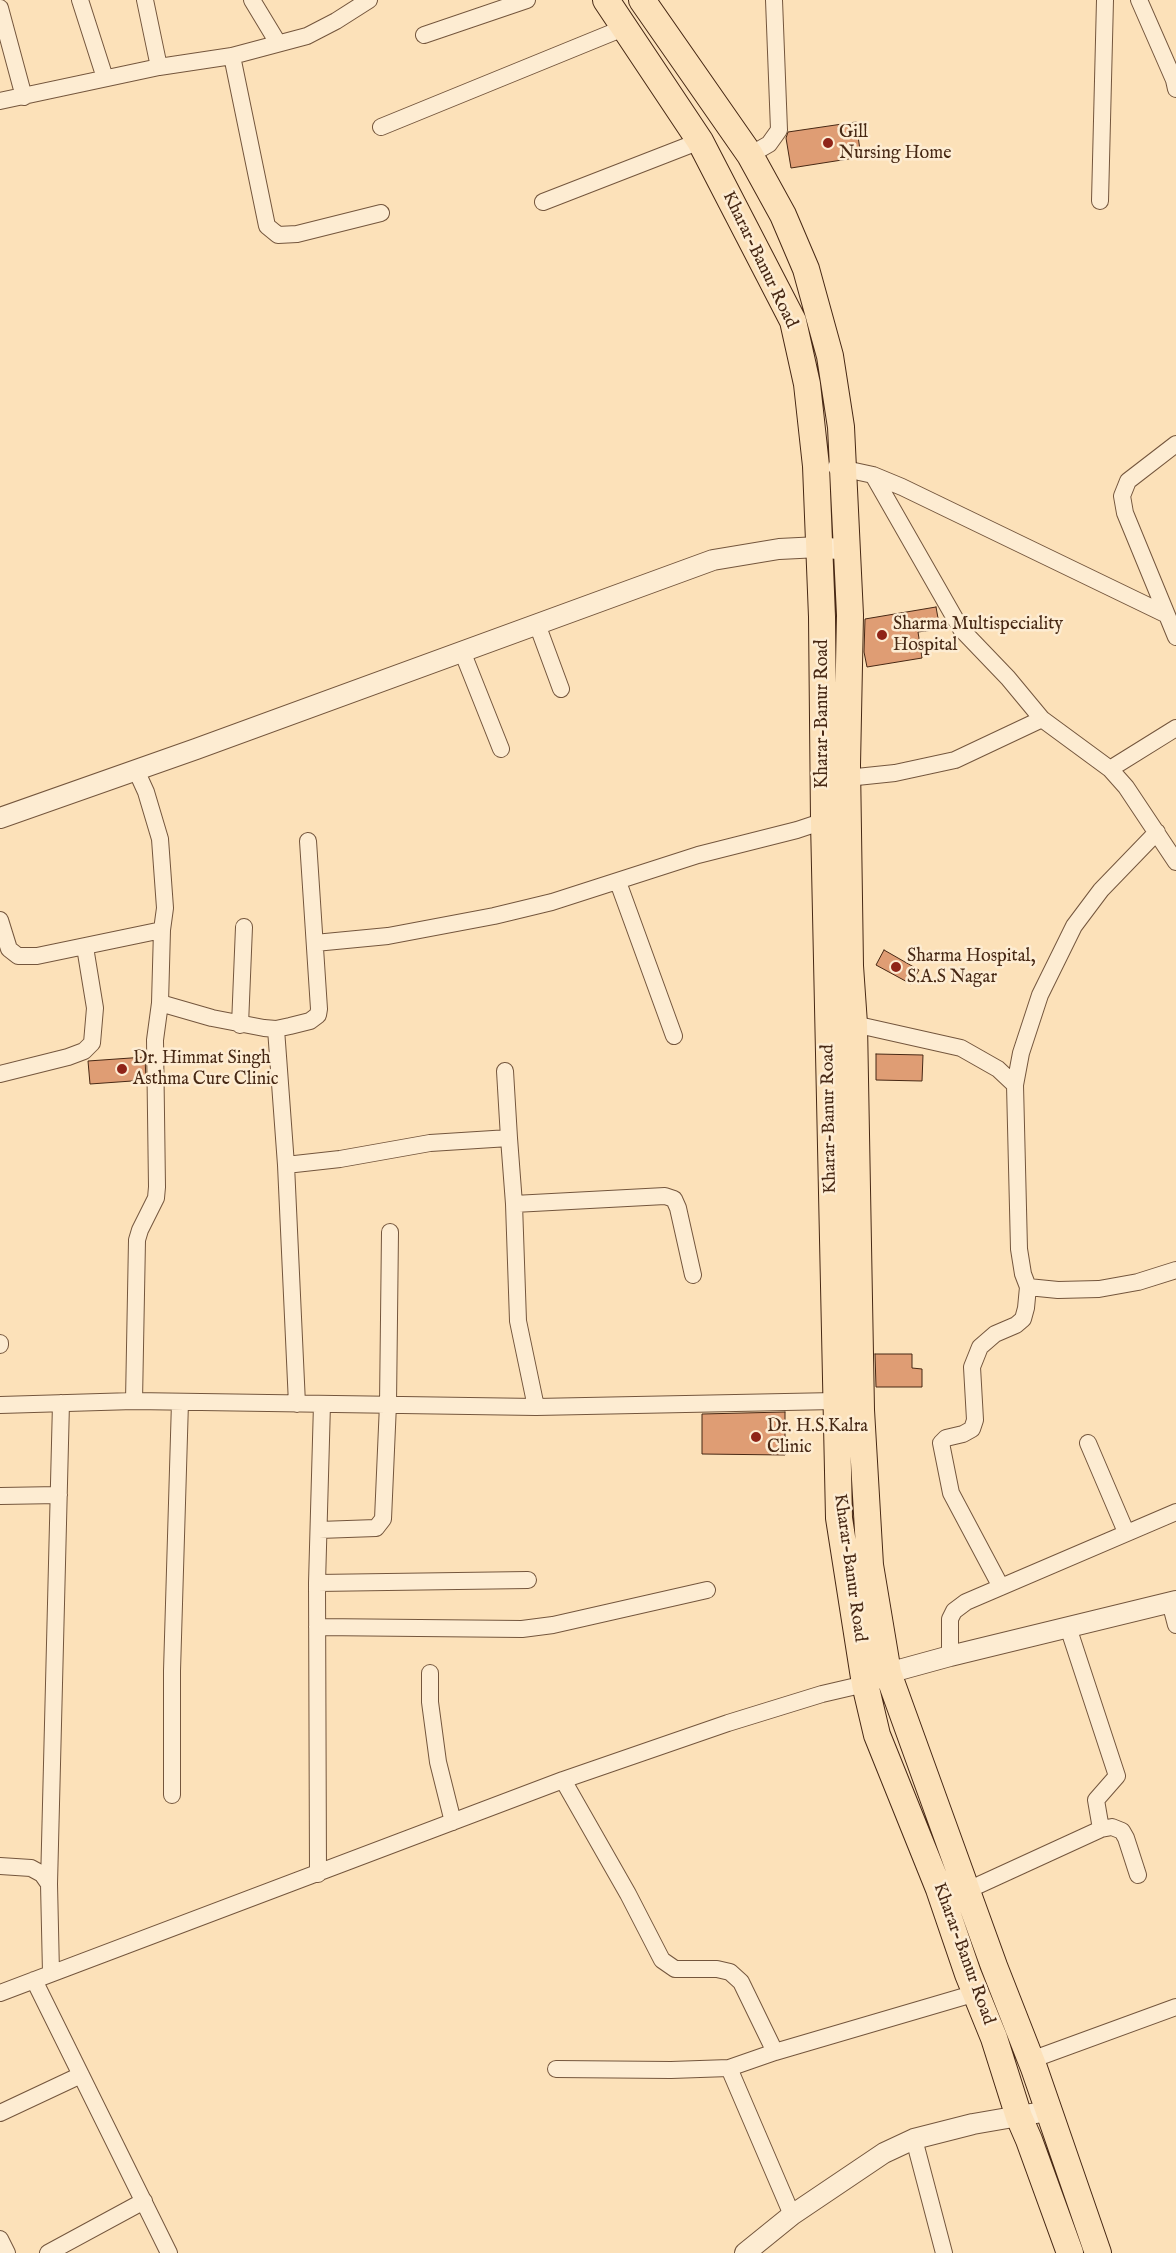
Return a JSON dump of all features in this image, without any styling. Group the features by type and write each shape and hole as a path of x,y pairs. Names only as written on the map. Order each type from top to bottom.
{"highway":[{"name":"Kharar-Banur Road","path":"606,0 700,141 793,321 807,384 816,466 822,617 824,821 835,1402 839,1518 876,1679 877,1735 939,1889 994,2038 1019,2117 1070,2253"},
{"path":"642,0 750,156 783,215 806,269 830,356 841,427 850,615 847,778 850,966 854,1024 864,1474 876,1679 968,1890 994,1966 1032,2064 1098,2253"}],"street":[{"path":"80,0 105,78"},
{"path":"145,0 159,67"},
{"path":"252,0 278,43"},
{"path":"0,101 159,67 232,56 307,36 336,21 369,0"},
{"path":"424,35 526,0"},
{"path":"750,156 769,144 780,130 774,0"},
{"path":"1100,201 1105,0"},
{"path":"1139,0 1176,88"},
{"path":"0,8 24,97"},
{"path":"381,127 626,28"},
{"path":"232,56 267,226 278,235 297,234 381,213"},
{"path":"543,202 700,141"},
{"path":"1176,444 1128,481 1122,496 1125,513 1176,637"},
{"path":"816,466 844,468 873,475 932,501 1165,614"},
{"path":"873,475 962,629 1008,678 1042,719 1110,769 1126,787 1176,862"},
{"path":"0,818 713,560 754,552 820,547 847,550"},
{"path":"536,624 561,689"},
{"path":"462,652 501,749"},
{"path":"847,778 895,773 955,760 1042,719"},
{"path":"1110,769 1176,728"},
{"path":"134,1401 137,1240 140,1230 154,1204 156,1193 155,1040 160,1003 162,930 165,908 160,838 146,792 136,770"},
{"path":"315,943 388,936 448,926 552,902 698,855 797,830 824,821"},
{"path":"1000,1587 951,1493 941,1443 946,1438 963,1434 972,1429 975,1420 972,1367 975,1355 987,1340 1016,1326 1023,1319 1028,1287 1023,1274 1019,1249 1015,1085 1021,1053 1040,995 1074,926 1101,890 1157,832"},
{"path":"160,1003 240,1025 276,1029 310,1021 318,1015 308,841"},
{"path":"618,882 674,1036"},
{"path":"0,920 9,949 18,956 37,956 162,930"},
{"path":"240,1025 244,927"},
{"path":"0,1074 68,1057 84,1051 92,1043 95,1008 85,947"},
{"path":"854,1024 961,1048 998,1068 1015,1085"},
{"path":"276,1029 286,1165 296,1404"},
{"path":"505,1071 508,1138 514,1204 518,1321 536,1407"},
{"path":"286,1165 340,1159 430,1144 508,1138"},
{"path":"514,1204 665,1196 674,1198 693,1275"},
{"path":"319,1530 376,1528 383,1519 388,1404 390,1232"},
{"path":"1028,1287 1058,1290 1099,1289 1138,1282 1176,1270"},
{"path":"0,1405 134,1401 536,1407 835,1402"},
{"path":"172,1796 172,1670 180,1402"},
{"path":"51,1974 49,1884 61,1403"},
{"path":"318,1874 317,1584 322,1404"},
{"path":"1088,1443 1126,1532"},
{"path":"0,1496 58,1495"},
{"path":"950,1656 950,1619 954,1611 966,1602 1176,1512"},
{"path":"317,1584 528,1580"},
{"path":"317,1627 522,1629 553,1625 707,1590"},
{"path":"0,1993 562,1780 728,1723 950,1656 1173,1602 1176,1625"},
{"path":"1068,1627 1117,1776 1096,1800 1101,1829"},
{"path":"430,1673 430,1702 437,1753 453,1822"},
{"path":"562,1780 628,1894 662,1960 675,1969 717,1969 730,1972 741,1982 774,2052"},
{"path":"968,1890 1101,1829 1112,1827 1122,1831 1126,1838 1138,1874"},
{"path":"0,1866 31,1868 42,1874 49,1884"},
{"path":"34,1980 169,2253"},
{"path":"556,2069 671,2070 729,2068 774,2052 976,1993"},
{"path":"1032,2064 1176,2007"},
{"path":"729,2068 792,2215"},
{"path":"0,2113 81,2075"},
{"path":"745,2253 792,2215 884,2153 914,2139 973,2124 1019,2117 1048,2110"},
{"path":"914,2139 944,2253"},
{"path":"48,2253 144,2201"},
{"path":"0,2239 7,2253"}],"building":[{"path":"856,122 861,157 791,168 786,138 788,132"},
{"path":"936,607 940,629 918,632 922,658 867,667 864,652 865,619"},
{"path":"884,950 919,970 911,984 876,965"},
{"path":"876,1054 923,1055 922,1081 876,1080"},
{"path":"145,1057 146,1080 90,1084 88,1061"},
{"path":"875,1354 912,1354 912,1368 922,1369 922,1387 876,1387"},
{"path":"785,1412 785,1455 702,1454 702,1414"}],"place":[{"name":"Gill Nursing Home","path":"828,143"},
{"name":"Sharma Multispeciality Hospital","path":"882,635"},
{"name":"Sharma Hospital, S.A.S Nagar","path":"896,967"},
{"name":"Dr. Himmat Singh Asthma Cure Clinic","path":"122,1069"},
{"name":"Dr. H.S.Kalra Clinic","path":"756,1437"}]}
